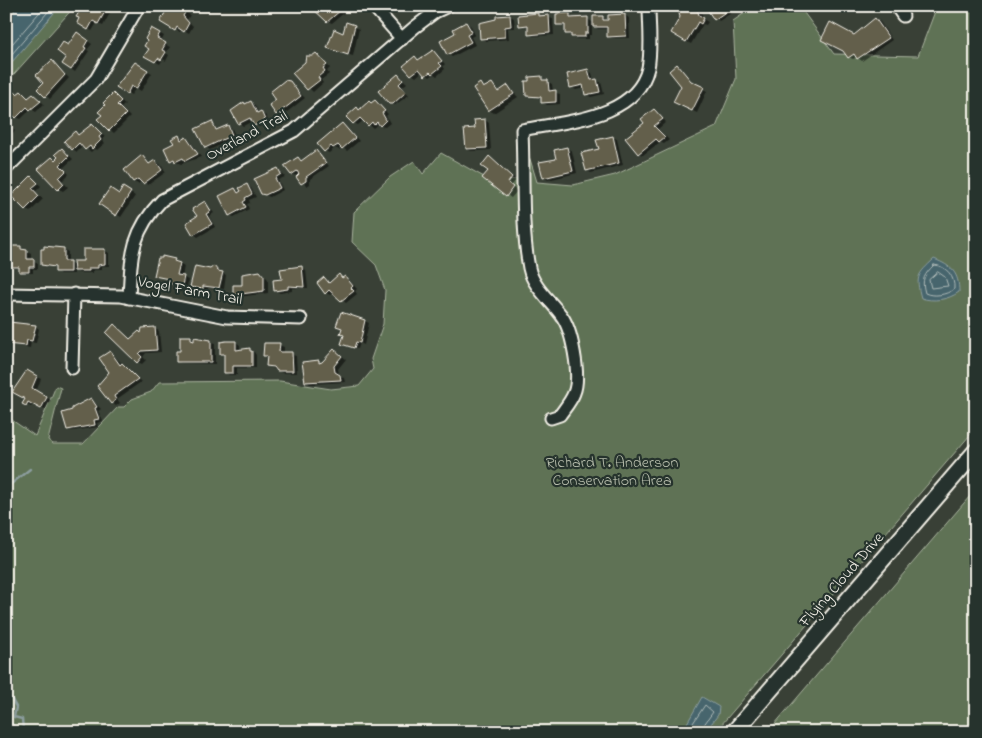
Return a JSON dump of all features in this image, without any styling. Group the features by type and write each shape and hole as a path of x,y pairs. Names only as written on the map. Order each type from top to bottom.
{"main road":[{"name":"Flying Cloud Drive","path":"734,732 976,451"}],"street":[{"path":"6,170 96,79 139,6"},
{"path":"373,6 402,39"},
{"name":"Overland Trail","path":"129,298 132,246 148,214 162,200 294,131 435,12 448,6"},
{"path":"551,418 560,416 575,392 572,338 562,316 535,284 530,271 526,250 522,130 602,113 615,109 626,102 636,92 648,68 649,6"},
{"path":"896,6 903,16"},
{"name":"Vogel Farm Trail","path":"6,294 74,294 129,298 227,317 301,319"},
{"path":"72,368 74,294"}],"green space":[{"path":"6,6 75,6 6,83"},
{"name":"Richard T. Anderson Conservation Area","path":"755,6 799,6 834,54 918,56 934,14 935,6 976,6 976,428 715,732 6,732 6,416 35,436 56,386 61,388 48,440 53,444 83,444 118,407 124,407 132,399 151,392 159,382 280,381 331,389 359,386 373,369 371,359 383,324 385,290 376,265 352,242 354,212 390,177 414,161 423,174 441,153 484,177 518,180 526,146 537,182 573,185 615,175 716,127 736,79 733,21"},
{"path":"976,489 976,732 768,732"}],"water":[{"path":"17,6 60,6 6,69 6,21"},
{"path":"934,259 946,264 953,271 959,285 959,292 940,300 921,298 918,285 921,272"},
{"path":"702,697 719,707 718,715 705,732 682,732"}],"building":[{"path":"87,6 101,6 106,10 98,24 93,21 88,30 77,23 79,18 76,17 81,9 84,11"},
{"path":"164,6 178,6 186,11 183,16 189,23 184,32 177,27 175,31 160,22 167,9"},
{"path":"310,6 337,6 341,10 327,22"},
{"path":"677,6 696,6 699,15 704,18 701,24 698,22 686,42 671,33 680,17"},
{"path":"705,6 734,6 714,20"},
{"path":"538,13 538,16 549,15 550,33 528,35 528,25 519,26 518,15"},
{"path":"570,13 570,18 588,17 588,33 585,33 585,37 571,37 571,34 565,34 565,25 556,25 556,14"},
{"path":"625,14 626,36 607,37 607,27 593,27 593,16 603,16 603,20 608,20 608,15"},
{"path":"510,15 511,26 505,27 505,37 480,39 479,23 496,19 496,16"},
{"path":"875,18 889,38 857,59 854,54 848,58 843,51 821,40 830,22 854,35"},
{"path":"346,22 355,25 348,55 327,48 334,29 343,33"},
{"path":"466,22 472,32 467,35 471,42 447,55 440,41 455,33 453,29"},
{"path":"151,28 160,33 157,38 166,43 162,50 166,52 161,60 158,58 155,62 144,56 149,49 144,46 147,41 145,39"},
{"path":"77,32 88,40 84,47 86,48 71,70 62,64 66,58 57,51 63,42 68,45"},
{"path":"433,50 442,61 439,63 442,66 432,74 430,72 425,76 419,69 411,75 403,66 415,56 418,60"},
{"path":"316,53 327,65 323,68 325,71 318,77 320,80 307,90 292,73 305,62 306,56 312,56"},
{"path":"52,60 65,75 45,97 37,89 43,83 36,75"},
{"path":"135,62 148,70 136,89 131,86 127,94 116,87"},
{"path":"677,64 691,81 704,87 692,111 673,102 681,86 669,71"},
{"path":"588,69 591,80 597,79 600,92 585,95 583,85 570,88 567,74"},
{"path":"398,74 403,80 399,84 406,92 393,104 389,104 378,91"},
{"path":"542,76 542,80 548,80 549,91 556,90 556,102 541,103 541,97 526,96 525,81 529,81 529,77"},
{"path":"285,80 290,81 301,96 276,115 269,105 276,100 270,92"},
{"path":"480,83 483,88 492,83 498,92 508,85 514,94 488,111 473,88"},
{"path":"14,91 17,94 21,91 28,98 33,94 41,101 30,110 27,107 16,118 6,108 6,99"},
{"path":"113,93 121,101 117,105 126,114 109,131 97,119 102,115 98,112 105,105 103,103"},
{"path":"375,100 385,111 382,113 386,120 380,126 377,122 374,125 372,122 368,126 360,118 353,124 346,117 357,107 359,110 369,101 371,103"},
{"path":"251,101 257,113 261,111 265,120 254,126 250,118 238,124 231,111 244,102 245,104"},
{"path":"654,109 663,119 654,126 665,137 659,142 656,139 638,154 625,138 644,123 641,119"},
{"path":"485,119 487,148 466,149 464,129 475,128 474,120"},
{"path":"212,121 216,130 228,125 232,135 205,148 195,129"},
{"path":"342,123 355,138 342,149 338,145 333,148 331,146 324,152 317,144"},
{"path":"92,124 102,134 99,137 101,140 92,149 90,146 85,150 79,143 72,150 64,141 75,131 78,135"},
{"path":"179,135 181,140 186,137 198,154 185,161 183,158 175,162 174,159 170,161 164,148 174,143 171,139"},
{"path":"613,136 619,163 586,171 581,153 599,149 596,140"},
{"path":"567,147 573,171 543,178 539,162 556,159 554,150"},
{"path":"62,148 69,156 60,165 66,171 59,178 64,184 58,190 38,169 52,157 55,160 58,157 55,154"},
{"path":"316,150 326,163 306,177 306,181 301,184 296,177 299,174 297,171 291,175 284,166 298,157 301,161"},
{"path":"142,155 149,164 155,160 162,170 143,184 138,179 133,182 124,170"},
{"path":"489,156 512,177 508,183 513,187 506,197 482,178 488,171 481,166"},
{"path":"278,168 281,174 275,178 280,188 265,195 261,194 254,179"},
{"path":"31,176 38,183 32,188 39,196 25,210 11,196"},
{"path":"247,184 252,194 245,198 246,200 243,202 246,207 229,216 219,196 235,188 238,193 241,191 239,188"},
{"path":"123,187 131,192 116,216 99,204 110,188 119,194"},
{"path":"205,201 211,211 206,214 212,224 193,235 186,223 197,216 192,209"},
{"path":"8,246 21,246 21,249 27,250 27,259 34,259 34,267 29,267 29,272 19,272 19,267 9,267 9,264 6,264 6,248"},
{"path":"44,246 64,248 64,261 70,261 70,272 55,272 55,267 41,265 41,249 44,249"},
{"path":"83,249 105,249 105,264 98,265 98,268 89,268 89,271 74,271 73,261 83,261"},
{"path":"162,256 175,259 174,261 180,263 177,275 184,276 182,286 168,283 169,279 154,276 158,258 162,258"},
{"path":"195,266 210,269 214,266 218,271 223,272 219,288 203,286 203,289 190,287"},
{"path":"302,266 304,287 288,286 288,289 274,291 273,280 282,279 280,269"},
{"path":"260,271 264,276 264,291 233,295 233,285 242,285 242,274"},
{"path":"339,274 342,278 345,276 353,286 351,288 354,291 341,301 329,290 325,294 317,283 324,277 329,283"},
{"path":"341,312 365,320 360,343 356,342 354,348 341,344 344,335 340,334 342,328 336,326"},
{"path":"9,322 36,325 32,341 27,340 26,346 6,344 6,325 9,325"},
{"path":"114,324 130,339 139,331 141,333 142,328 155,327 157,350 142,351 139,354 142,357 137,363 106,333"},
{"path":"180,336 191,336 191,340 194,341 194,337 211,340 211,362 176,362 176,351 180,351"},
{"path":"236,341 236,350 250,348 250,351 252,351 252,366 233,366 233,373 224,373 224,354 220,354 220,342"},
{"path":"264,343 280,343 279,352 292,352 293,371 277,371 274,367 266,366 267,356 263,356"},
{"path":"334,349 342,356 334,366 335,372 340,375 341,380 305,382 302,362 319,360 319,363 322,362"},
{"path":"110,351 120,365 122,363 138,379 114,396 116,400 111,404 97,386 109,372 99,358"},
{"path":"27,370 37,376 32,388 47,397 41,409 28,402 26,406 22,404 25,399 12,392"},
{"path":"91,398 97,407 95,408 99,419 94,420 95,425 67,430 62,413 72,410 72,408"}],"waterway":[{"path":"6,488 30,469"},
{"path":"6,689 16,707 14,717 22,719 23,730"},
{"path":"6,718 18,731 25,732"}]}
